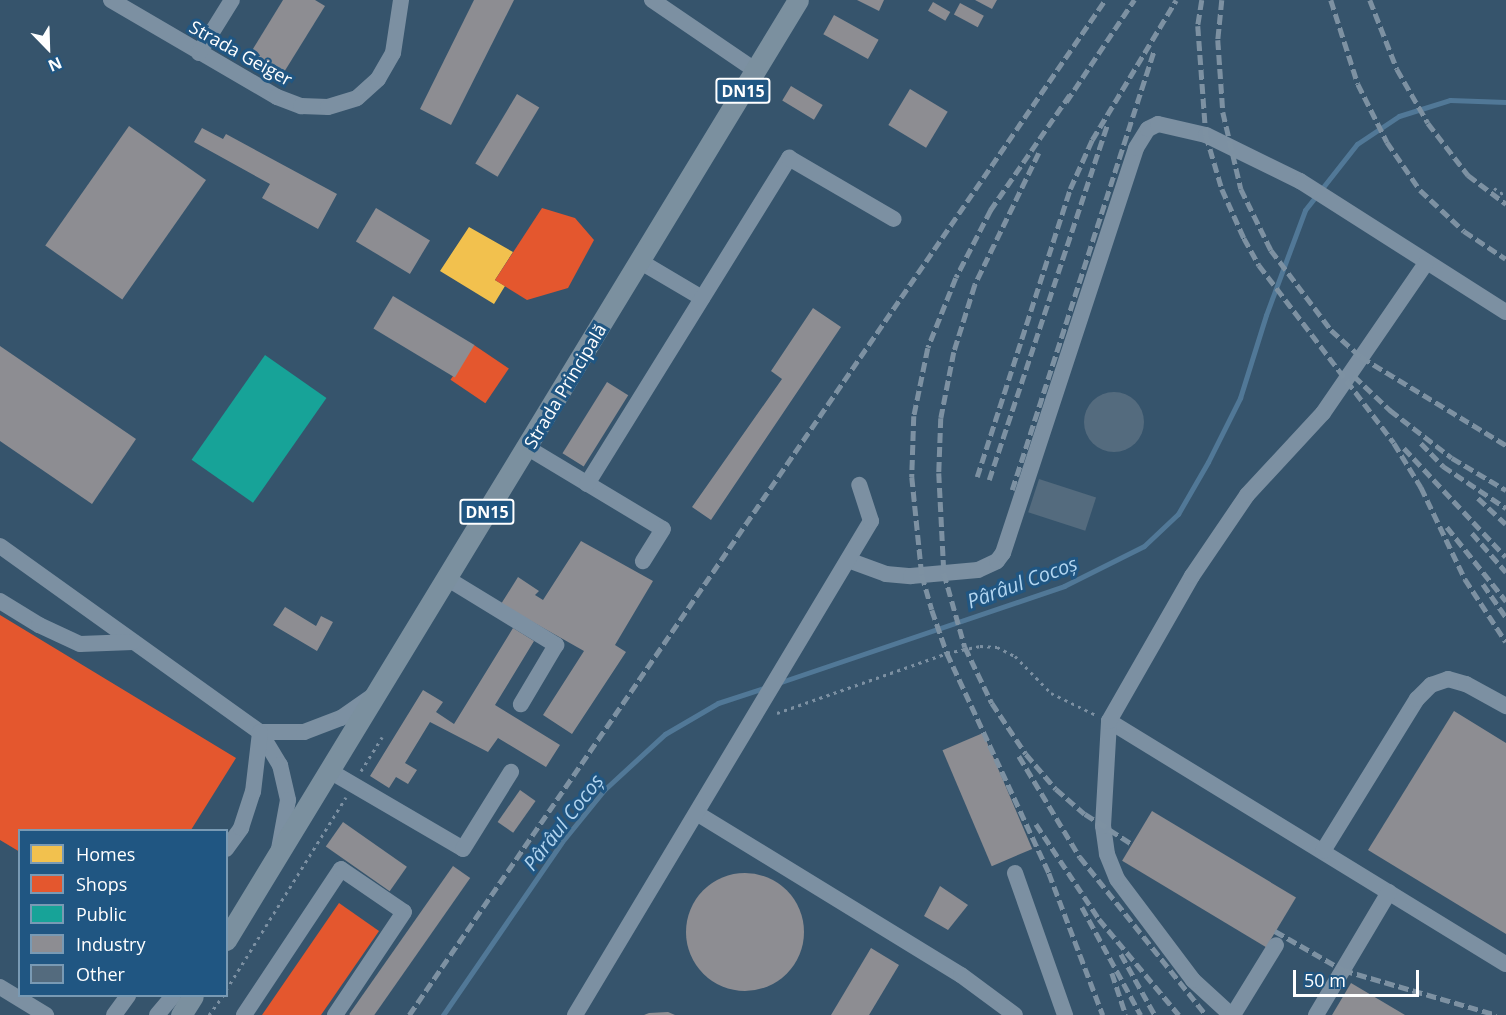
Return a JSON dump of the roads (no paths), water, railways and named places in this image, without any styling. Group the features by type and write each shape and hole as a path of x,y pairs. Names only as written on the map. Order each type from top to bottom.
{"main road":[{"name":"Strada Principală","path":"328,770 528,448 798,0"},
{"name":"DN15","path":"228,937 277,859 328,770"},
{"path":"181,1015 192,997"}],"lane":[{"name":"Strada Geiger","path":"111,0 278,97 301,106 328,107 357,98 378,79 393,53 401,0"},
{"path":"199,53 232,0"},
{"path":"652,0 755,70"},
{"path":"848,560 886,574 911,576 978,570 998,561 1003,553 1136,148 1148,129 1169,124 1206,135 1300,181 1506,312"},
{"path":"587,484 789,158 894,219"},
{"path":"641,262 702,298"},
{"path":"1276,945 1232,1015 1193,980 1117,879 1107,854 1103,826 1109,721 1192,576 1247,495 1323,413 1426,263"},
{"path":"528,448 663,529 643,561"},
{"path":"574,1015 698,814 788,657 871,521 859,485"},
{"path":"0,546 260,732 280,765 288,800 277,859"},
{"path":"448,579 556,645 521,704"},
{"path":"0,601 39,626 80,644 133,642"},
{"path":"1323,851 1417,699 1431,685 1448,679 1466,684 1506,706"},
{"path":"260,732 304,732 341,718 377,692"},
{"path":"1109,721 1506,964"},
{"path":"228,846 241,828 253,792 260,732"},
{"path":"328,770 463,849 511,772"},
{"path":"698,814 961,975 1015,1015"},
{"path":"244,1015 341,869 404,912 335,1015"},
{"path":"1015,873 1065,1015"},
{"path":"1316,1015 1389,892"},
{"path":"0,987 46,1015"},
{"path":"114,1015 127,997"},
{"path":"158,1015 172,997"}],"waterway":[{"name":"Pârâul Cocoș","path":"778,683 1064,586 1144,546 1178,514 1208,462 1240,398 1266,315 1305,210 1357,144 1399,116 1450,100 1506,102"},
{"name":"Pârâul Cocoș","path":"443,1015 561,843 604,790 665,734 718,703 767,687"}],"railway":[{"path":"409,1015 1105,0"},
{"path":"1066,102 1134,0"},
{"path":"977,477 1070,189 1092,140 1176,0"},
{"path":"1202,0 1198,26 1206,135 1222,189 1244,238 1259,265 1394,443 1421,487 1465,579 1506,642"},
{"path":"1222,0 1218,40 1223,112 1241,189 1271,250 1331,330 1361,357 1506,445"},
{"path":"1331,0 1358,84 1387,142 1420,190 1464,231 1506,259"},
{"path":"1370,0 1397,69 1428,123 1468,175 1506,204"},
{"path":"1012,490 1154,50"},
{"path":"1070,95 991,210 956,278 928,348 914,416 912,477 922,575 947,653 1049,873 1103,1015"},
{"path":"989,480 1107,126"},
{"path":"1039,153 975,285 954,352 941,418 939,473 944,573 965,647 992,703 1026,754 1056,789 1085,814 1132,844"},
{"path":"1354,376 1390,410 1452,458 1506,490"},
{"path":"1421,443 1443,466 1506,508"},
{"path":"1404,448 1506,557"},
{"path":"1478,498 1506,524"},
{"path":"1447,527 1506,601"},
{"path":"1472,533 1506,572"},
{"path":"1483,584 1506,617"},
{"path":"1019,756 1080,857 1206,1015"},
{"path":"1036,824 1099,919 1179,1015"},
{"path":"1082,907 1141,1015"},
{"path":"1275,931 1343,970 1497,1015"},
{"path":"1121,954 1155,1015"},
{"path":"1112,973 1126,1015"}]}
